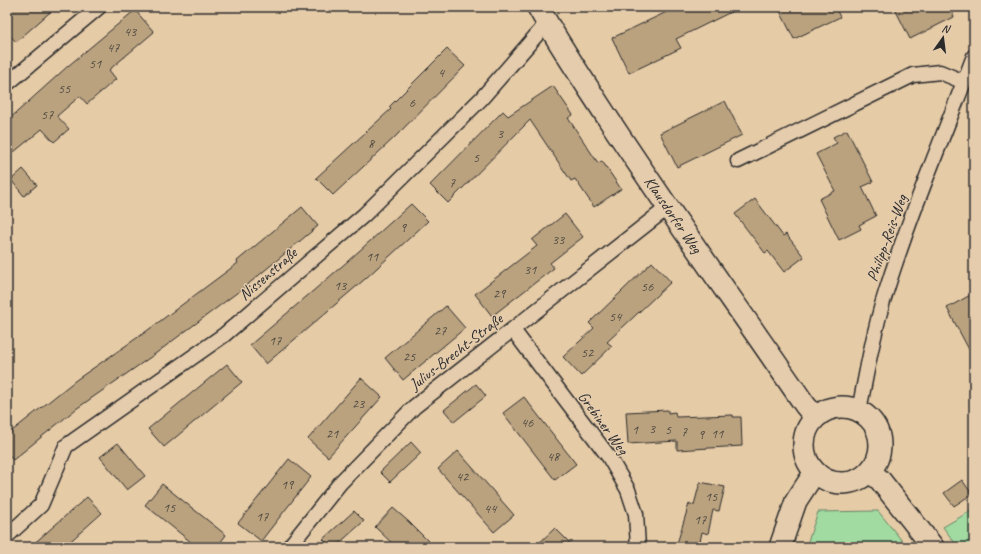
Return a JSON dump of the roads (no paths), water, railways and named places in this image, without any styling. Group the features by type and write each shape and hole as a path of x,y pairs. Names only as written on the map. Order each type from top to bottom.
{"street":[{"path":"7,84 99,7"},
{"name":"Klausdorfer Weg","path":"543,15 667,208 724,287 805,405 815,417"},
{"name":"Nissenstraße","path":"7,536 41,505 66,446 224,335 364,215 482,99 543,15"},
{"name":"Philipp-Reis-Weg","path":"859,410 871,346 884,296 913,214 974,56"},
{"path":"738,161 913,75 940,72 964,82"},
{"name":"Julius-Brecht-Straße","path":"289,547 342,482 414,407 667,208"},
{"name":"Grebiner Weg","path":"513,330 609,457 628,490 636,514 638,547"},
{"path":"836,407 847,407 859,410 869,417 879,434 880,454 870,472 857,480 842,484 827,481 815,472 806,460 803,444 806,430 815,417 825,410 836,407"},
{"path":"780,547 796,501 815,472"},
{"path":"870,472 880,480 933,547"}]}
